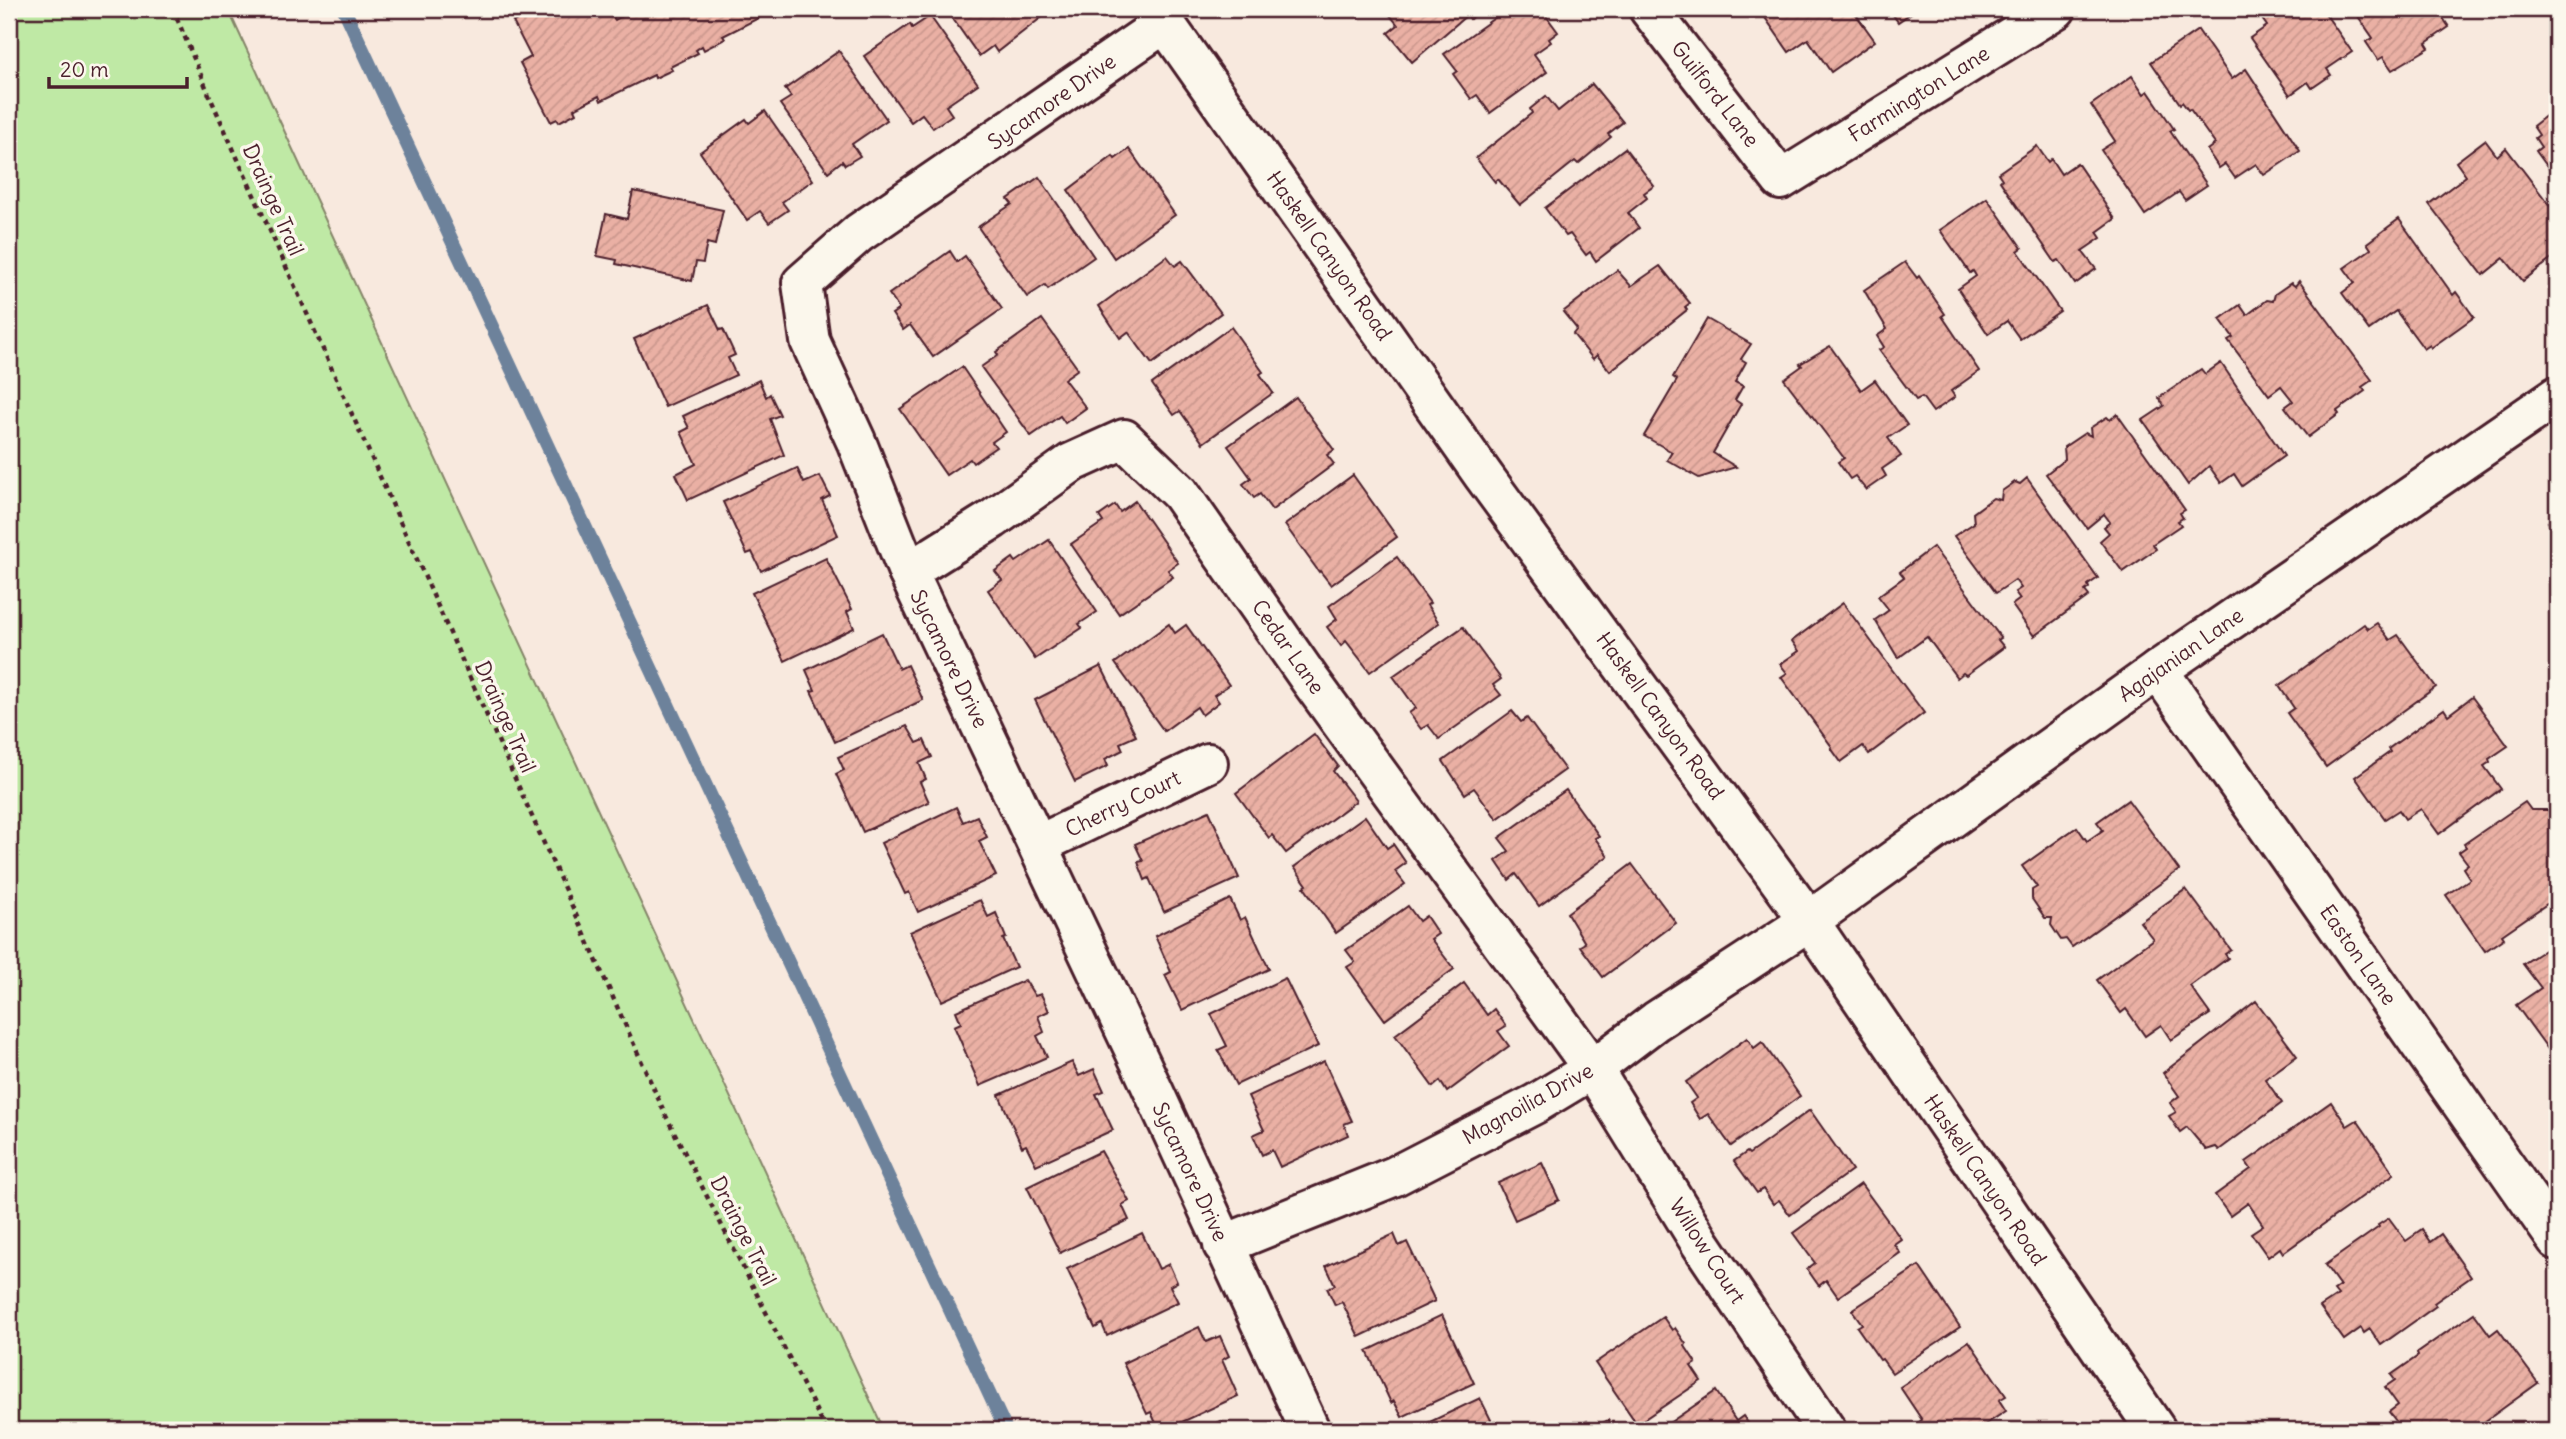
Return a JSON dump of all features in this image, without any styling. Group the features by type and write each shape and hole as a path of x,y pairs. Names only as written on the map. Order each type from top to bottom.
{"street":[{"name":"Guilford Lane","path":"1649,9 1782,180"},
{"name":"Farmington Lane","path":"1782,180 2056,9"},
{"name":"Sycamore Drive","path":"1160,16 859,233 803,283 810,341 856,440 908,572 1310,1430"},
{"name":"Haskell Canyon Road","path":"1160,16 1483,475 1809,921 2155,1430"},
{"name":"Agajanian Lane","path":"1809,921 2158,670 2557,396"},
{"name":"Cedar Lane","path":"908,572 993,519 1071,463 1124,439 1180,493 1310,680 1593,1069"},
{"name":"Easton Lane","path":"2158,670 2557,1240"},
{"name":"Cherry Court","path":"1038,845 1208,763"},
{"name":"Magnoilia Drive","path":"1223,1245 1395,1176 1535,1104 1593,1069 1656,1021 1809,921"},
{"name":"Willow Court","path":"1593,1069 1701,1244 1826,1430"}],"path":[{"name":"Drainge Trail","path":"173,9 666,1116 826,1430"}],"green space":[{"path":"9,9 228,9 884,1430 9,1430"}],"building":[{"path":"538,9 609,9 615,20 626,14 623,9 776,9 723,36 725,39 704,50 702,46 696,50 698,53 670,67 672,70 655,78 654,75 601,101 599,96 574,109 576,113 559,122 557,119 551,122 520,63 531,57 513,22"},
{"path":"946,9 1036,9 1042,17 997,52 993,46 979,56"},
{"path":"1385,9 1482,9 1470,19 1467,15 1412,62 1388,33 1398,25"},
{"path":"1507,9 1541,9 1558,32 1549,39 1551,42 1534,54 1547,72 1490,113 1477,95 1471,99 1453,74 1457,71 1444,54"},
{"path":"1759,9 1852,9 1875,41 1831,72 1808,39 1789,52"},
{"path":"1889,9 1917,9 1898,22"},
{"path":"2255,9 2322,9 2352,52 2327,69 2331,75 2312,88 2308,82 2290,95 2250,38 2267,26"},
{"path":"2353,9 2437,9 2449,27 2426,43 2429,48 2392,70 2383,57 2378,60 2366,42 2373,38"},
{"path":"930,16 978,84 946,106 952,115 933,128 922,114 911,122 864,56 910,24 912,28"},
{"path":"2198,30 2232,79 2246,69 2300,151 2264,175 2256,164 2235,178 2225,164 2219,168 2207,150 2215,144 2190,109 2182,102 2180,104 2151,62"},
{"path":"839,51 887,120 852,144 860,156 845,165 842,161 828,172 780,104 791,97 785,89"},
{"path":"2132,76 2144,94 2148,91 2174,129 2170,131 2207,185 2185,200 2179,192 2145,215 2101,150 2115,141 2091,105"},
{"path":"1592,84 1623,122 1608,134 1611,137 1578,164 1575,161 1520,205 1498,179 1495,182 1476,158 1532,113 1530,109 1546,96 1558,111"},
{"path":"2557,107 2557,180 2536,151 2541,147 2535,138 2539,135 2533,126"},
{"path":"765,111 813,180 782,202 788,210 769,223 760,211 747,220 700,152 746,119 749,123"},
{"path":"2485,140 2497,156 2506,148 2557,215 2557,255 2523,281 2504,258 2483,275 2429,204 2466,176 2456,162"},
{"path":"2037,146 2048,162 2051,159 2061,174 2077,163 2115,219 2097,232 2101,238 2082,251 2096,269 2075,284 2059,260 2055,262 2000,181 2002,179 1998,173"},
{"path":"1625,148 1654,186 1644,193 1647,198 1628,213 1639,228 1596,261 1590,252 1586,255 1570,234 1566,236 1545,208"},
{"path":"1129,149 1175,215 1114,258 1068,190 1113,156 1115,159"},
{"path":"1039,177 1094,257 1048,289 1045,285 1027,297 978,227 1012,204 1008,199"},
{"path":"633,191 723,210 715,245 707,243 703,263 696,262 692,281 616,264 617,260 597,256 606,214 627,219"},
{"path":"1987,198 2022,248 2018,251 2060,311 2020,339 2007,321 1988,334 1958,289 1976,276 1973,271 1970,273 1940,230"},
{"path":"2399,219 2453,295 2456,292 2474,317 2431,348 2430,345 2424,349 2396,311 2369,330 2342,293 2355,283 2344,268 2371,249 2367,243"},
{"path":"950,251 957,262 965,256 1002,309 933,357 910,325 903,330 892,314 899,309 889,294"},
{"path":"1167,256 1175,266 1182,261 1221,313 1152,364 1128,332 1120,338 1099,306"},
{"path":"1905,262 1917,278 1919,276 1945,314 1942,316 1979,371 1951,391 1955,397 1933,412 1922,397 1916,400 1879,350 1884,347 1877,336 1887,329 1864,290"},
{"path":"1660,266 1690,303 1685,307 1687,310 1610,371 1597,355 1593,359 1573,334 1577,329 1563,312 1617,270 1631,286"},
{"path":"2299,281 2372,380 2362,387 2365,391 2308,437 2285,407 2293,401 2281,386 2269,395 2228,340 2233,337 2220,319 2240,305 2247,315 2267,300 2273,301 2275,294 2291,283 2295,286"},
{"path":"708,305 735,355 728,358 736,375 665,407 634,339"},
{"path":"1042,319 1078,369 1064,379 1086,408 1065,423 1060,416 1031,436 981,367 998,355 996,352"},
{"path":"1707,319 1751,344 1741,359 1746,362 1735,382 1743,386 1735,400 1741,404 1713,453 1736,467 1699,478 1667,460 1672,452 1644,436 1677,380 1673,377"},
{"path":"1231,327 1263,372 1260,374 1273,393 1203,443 1180,411 1174,415 1152,384"},
{"path":"1830,346 1861,390 1875,380 1907,425 1888,438 1901,456 1882,469 1886,476 1866,490 1855,476 1850,479 1838,462 1844,458 1784,379 1802,366 1800,364"},
{"path":"2221,363 2284,456 2242,486 2234,474 2221,483 2209,466 2188,485 2143,420 2164,406 2159,398 2201,369 2205,374"},
{"path":"962,367 1006,432 992,442 996,447 973,463 970,459 946,475 900,409"},
{"path":"759,380 766,397 770,394 780,415 770,419 784,455 688,500 676,474 696,464 681,432 689,428 683,416"},
{"path":"1296,397 1334,450 1327,455 1334,464 1272,510 1260,494 1254,498 1243,484 1251,478 1228,446"},
{"path":"2117,414 2185,510 2180,513 2183,518 2178,521 2181,525 2153,544 2156,549 2123,572 2100,541 2109,533 2104,527 2110,522 2104,514 2087,528 2046,474 2065,459 2064,447 2085,433 2091,436 2090,428 2107,417 2110,420"},
{"path":"797,468 804,483 820,476 830,496 822,500 838,535 761,571 752,552 747,554 723,502"},
{"path":"1353,475 1397,537 1331,585 1285,525"},
{"path":"2027,478 2098,578 2088,585 2089,588 2085,591 2089,596 2034,636 2012,605 2020,599 2015,592 2021,588 2015,580 1996,593 1954,536 1974,523 1973,513 1993,498 2001,500 2002,491"},
{"path":"1135,501 1178,563 1168,570 1173,577 1119,614 1071,544 1103,522 1099,516 1115,505 1120,512"},
{"path":"2557,515 2557,535 2548,522"},
{"path":"1049,540 1097,612 1079,624 1082,628 1035,659 988,590 1002,580 995,571 1013,558 1016,562"},
{"path":"1933,547 2001,638 1998,640 2004,647 1966,675 1963,673 1957,678 1927,637 1898,658 1875,620 1889,610 1878,596 1904,577 1900,572"},
{"path":"1397,557 1430,603 1427,605 1439,623 1370,672 1346,641 1341,646 1327,627 1337,619 1329,606"},
{"path":"826,558 852,609 847,612 854,628 785,661 752,593"},
{"path":"1843,603 1924,713 1869,754 1863,746 1841,762 1781,677 1787,673 1780,664 1799,651 1792,641"},
{"path":"2377,623 2390,640 2398,635 2436,687 2326,767 2287,713 2294,708 2279,686 2364,624 2368,629"},
{"path":"1169,624 1175,633 1186,625 1229,685 1214,695 1219,702 1202,715 1197,707 1164,731 1115,663"},
{"path":"1463,627 1501,679 1493,685 1501,695 1439,739 1428,725 1421,729 1409,713 1416,708 1393,676"},
{"path":"882,633 899,669 907,665 923,700 835,742 811,691 815,690 806,670"},
{"path":"1101,666 1136,736 1120,743 1123,750 1105,759 1108,766 1075,782 1035,700"},
{"path":"2472,697 2508,746 2489,759 2490,762 2484,766 2501,789 2439,834 2421,809 2405,819 2399,810 2385,819 2355,777 2390,752 2388,749 2444,709 2448,715"},
{"path":"1512,711 1521,722 1527,718 1565,770 1497,819 1474,788 1465,794 1443,761"},
{"path":"907,726 917,743 924,740 932,757 919,763 926,779 920,782 929,802 863,832 836,774 844,770 838,757"},
{"path":"1314,734 1338,766 1333,771 1356,801 1286,853 1272,835 1269,838 1236,793"},
{"path":"1566,790 1599,836 1595,838 1608,856 1539,906 1516,874 1509,880 1496,861 1509,851 1499,838"},
{"path":"2128,800 2179,870 2072,947 2066,939 2061,940 2051,925 2052,918 2045,918 2032,899 2032,890 2037,887 2022,866 2077,827 2087,841 2103,830 2097,822"},
{"path":"2525,802 2531,810 2557,813 2557,840 2553,842 2557,848 2557,897 2502,935 2504,938 2485,951 2446,895 2470,879 2463,868 2468,864 2459,852 2466,847 2464,844"},
{"path":"956,807 963,822 977,816 987,837 979,841 996,876 918,912 909,892 905,894 881,843"},
{"path":"1209,811 1239,878 1164,912 1149,878 1145,880 1138,862 1143,861 1135,844"},
{"path":"1365,816 1387,848 1393,844 1406,863 1395,871 1405,884 1336,933 1304,887 1307,885 1294,867"},
{"path":"1632,864 1676,923 1603,977 1580,946 1585,943 1567,913"},
{"path":"2186,889 2231,950 2225,954 2228,958 2190,986 2210,1014 2171,1040 2161,1025 2145,1036 2126,1009 2121,1013 2097,980 2153,939 2140,922"},
{"path":"1230,899 1240,920 1245,917 1269,969 1182,1010 1165,975 1171,972 1155,936"},
{"path":"980,900 988,917 996,913 1006,938 1003,939 1016,967 942,1001 910,932"},
{"path":"1408,906 1419,921 1426,916 1438,934 1431,939 1454,969 1385,1020 1347,967 1355,962 1346,950"},
{"path":"2557,942 2555,1059 2516,1005 2541,988 2523,964"},
{"path":"1285,978 1318,1046 1236,1085 1218,1050 1227,1046 1211,1014"},
{"path":"1025,980 1035,996 1041,994 1049,1011 1038,1016 1044,1032 1037,1036 1047,1057 980,1086 954,1026 961,1023 956,1011"},
{"path":"1464,983 1487,1015 1494,1009 1506,1026 1498,1031 1509,1046 1447,1092 1440,1081 1433,1087 1395,1035"},
{"path":"2256,1001 2297,1056 2265,1079 2282,1103 2219,1150 2216,1147 2206,1150 2187,1127 2180,1132 2169,1116 2176,1112 2170,1103 2179,1096 2163,1073"},
{"path":"1747,1038 1754,1048 1762,1042 1800,1096 1731,1146 1708,1114 1700,1119 1690,1103 1697,1098 1686,1082"},
{"path":"1324,1061 1352,1121 1344,1124 1348,1135 1280,1167 1272,1150 1262,1155 1253,1135 1264,1130 1248,1096"},
{"path":"1072,1062 1079,1076 1094,1069 1104,1091 1096,1094 1113,1130 1036,1165 1026,1145 1022,1147 999,1095"},
{"path":"2331,1102 2347,1126 2357,1120 2394,1174 2283,1253 2280,1248 2268,1257 2251,1233 2263,1225 2248,1203 2230,1216 2215,1195 2251,1169 2246,1162"},
{"path":"1810,1110 1852,1170 1790,1215 1779,1200 1773,1204 1763,1189 1757,1193 1734,1161 1747,1152 1749,1154"},
{"path":"1101,1151 1129,1201 1122,1205 1129,1220 1060,1253 1027,1187"},
{"path":"1542,1163 1559,1200 1515,1220 1498,1183"},
{"path":"1861,1184 1901,1239 1894,1244 1900,1253 1838,1297 1826,1280 1819,1286 1807,1269 1815,1263 1793,1233"},
{"path":"2389,1218 2406,1241 2422,1230 2430,1242 2441,1234 2471,1277 2381,1345 2370,1329 2364,1333 2361,1328 2344,1340 2320,1307 2338,1295 2334,1290 2340,1286 2325,1265"},
{"path":"1142,1233 1159,1269 1169,1264 1177,1282 1170,1286 1178,1302 1107,1336 1102,1324 1095,1328 1067,1269"},
{"path":"1394,1234 1399,1246 1407,1242 1435,1301 1359,1337 1342,1302 1335,1305 1327,1288 1335,1285 1326,1266"},
{"path":"1919,1266 1960,1327 1892,1373 1857,1327 1862,1324 1852,1310"},
{"path":"2474,1313 2490,1335 2498,1329 2538,1383 2473,1430 2403,1430 2389,1412 2398,1405 2385,1387 2395,1380 2391,1375"},
{"path":"1442,1315 1474,1383 1402,1417 1394,1401 1391,1403 1367,1351"},
{"path":"1663,1317 1686,1344 1696,1363 1691,1366 1701,1381 1637,1424 1595,1363"},
{"path":"1199,1327 1206,1342 1220,1336 1229,1356 1222,1360 1238,1396 1165,1430 1159,1430 1151,1412 1147,1414 1123,1363"},
{"path":"1969,1341 2006,1396 1999,1400 2006,1411 1977,1430 1917,1430 1914,1425 1922,1420 1900,1387"},
{"path":"1716,1391 1736,1421 1743,1416 1753,1430 1659,1430"},
{"path":"1480,1398 1496,1430 1413,1430"},
{"path":"1608,1420 1613,1430 1568,1430 1587,1421 1591,1429"},
{"path":"1221,1421 1226,1430 1202,1430"}],"waterway":[{"path":"344,9 1006,1430"}]}
